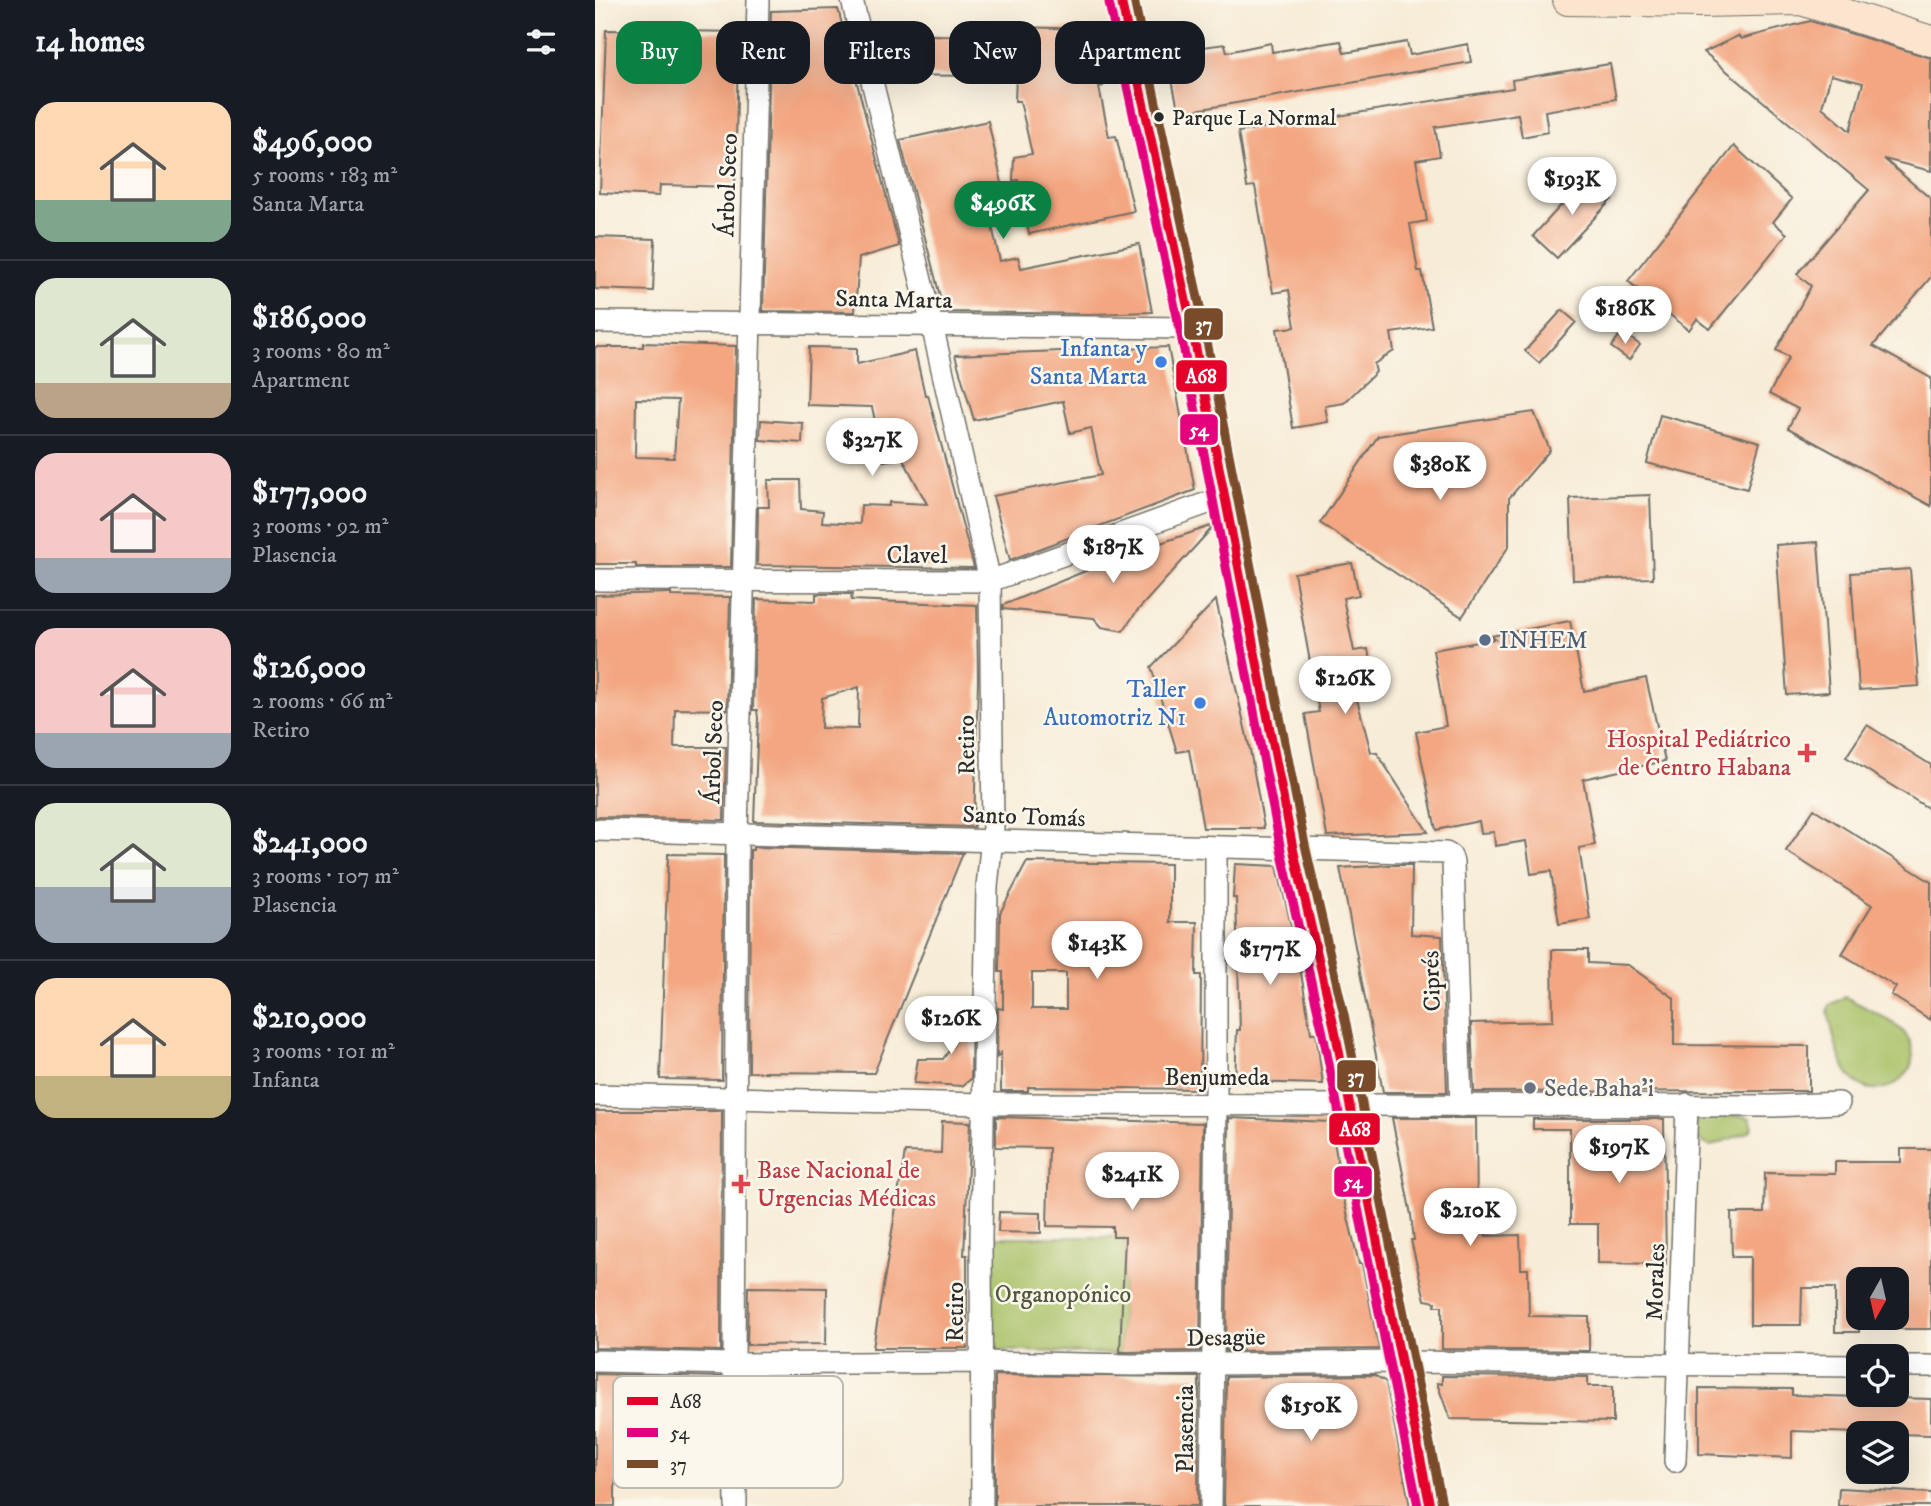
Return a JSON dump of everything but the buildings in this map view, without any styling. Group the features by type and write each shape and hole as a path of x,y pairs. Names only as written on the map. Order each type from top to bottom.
{"main road":[{"path":"1121,0 1192,328 1293,848 1334,1026 1399,1362 1430,1506"},
{"path":"1568,0 1801,0 1931,41"}],"street":[{"name":"Árbol Seco","path":"734,1376 737,834 758,0"},
{"name":"Retiro","path":"852,0 932,325 990,581 993,841 987,887 981,1240 982,1506"},
{"name":"Santa Marta","path":"595,322 1192,328"},
{"name":"Clavel","path":"595,580 990,581 1224,497"},
{"name":"Santo Tomás","path":"595,830 1293,848 1446,853 1451,856"},
{"name":"Plasencia","path":"1210,1506 1216,1103 1216,848"},
{"name":"Ciprés","path":"1451,856 1461,1106"},
{"name":"Benjumeda","path":"595,1095 985,1104 1774,1106 1839,1103"},
{"name":"Morales","path":"1675,1461 1687,1104"},
{"name":"Desagüe","path":"595,1361 734,1364 982,1362 1132,1365 1399,1362 1846,1366"},
{"path":"1909,1366 1931,1366"},
{"name":"Árbol Seco","path":"736,1488 736,1506"}],"green space":[{"path":"1845,997 1889,1020 1908,1038 1913,1052 1911,1064 1906,1075 1896,1083 1885,1088 1861,1086 1846,1070 1836,1046 1828,1011 1830,1005"},
{"path":"1700,1116 1745,1116 1750,1118 1753,1127 1749,1132 1711,1146 1698,1139 1696,1123"},
{"name":"Organopónico","path":"992,1237 1125,1237 1120,1354 990,1350"}],"transit line":[{"name":"A68","path":"1121,0 1192,328 1293,848 1334,1026 1430,1506"},
{"name":"37","path":"1134,0 1204,326 1305,845 1346,1024 1442,1504"},
{"name":"54","path":"1109,3 1180,330 1281,850 1322,1029 1418,1506"}],"place":[{"name":"Parque La Normal","path":"1159,117"},
{"name":"Infanta y Santa Marta","path":"1161,362"},
{"name":"INHEM","path":"1485,640"},
{"name":"Taller Automotriz N1","path":"1200,703"},
{"name":"Hospital Pediátrico de Centro Habana","path":"1807,753"},
{"name":"Sede Baha’i","path":"1530,1088"},
{"name":"Base Nacional de Urgencias Médicas","path":"741,1184"}]}
